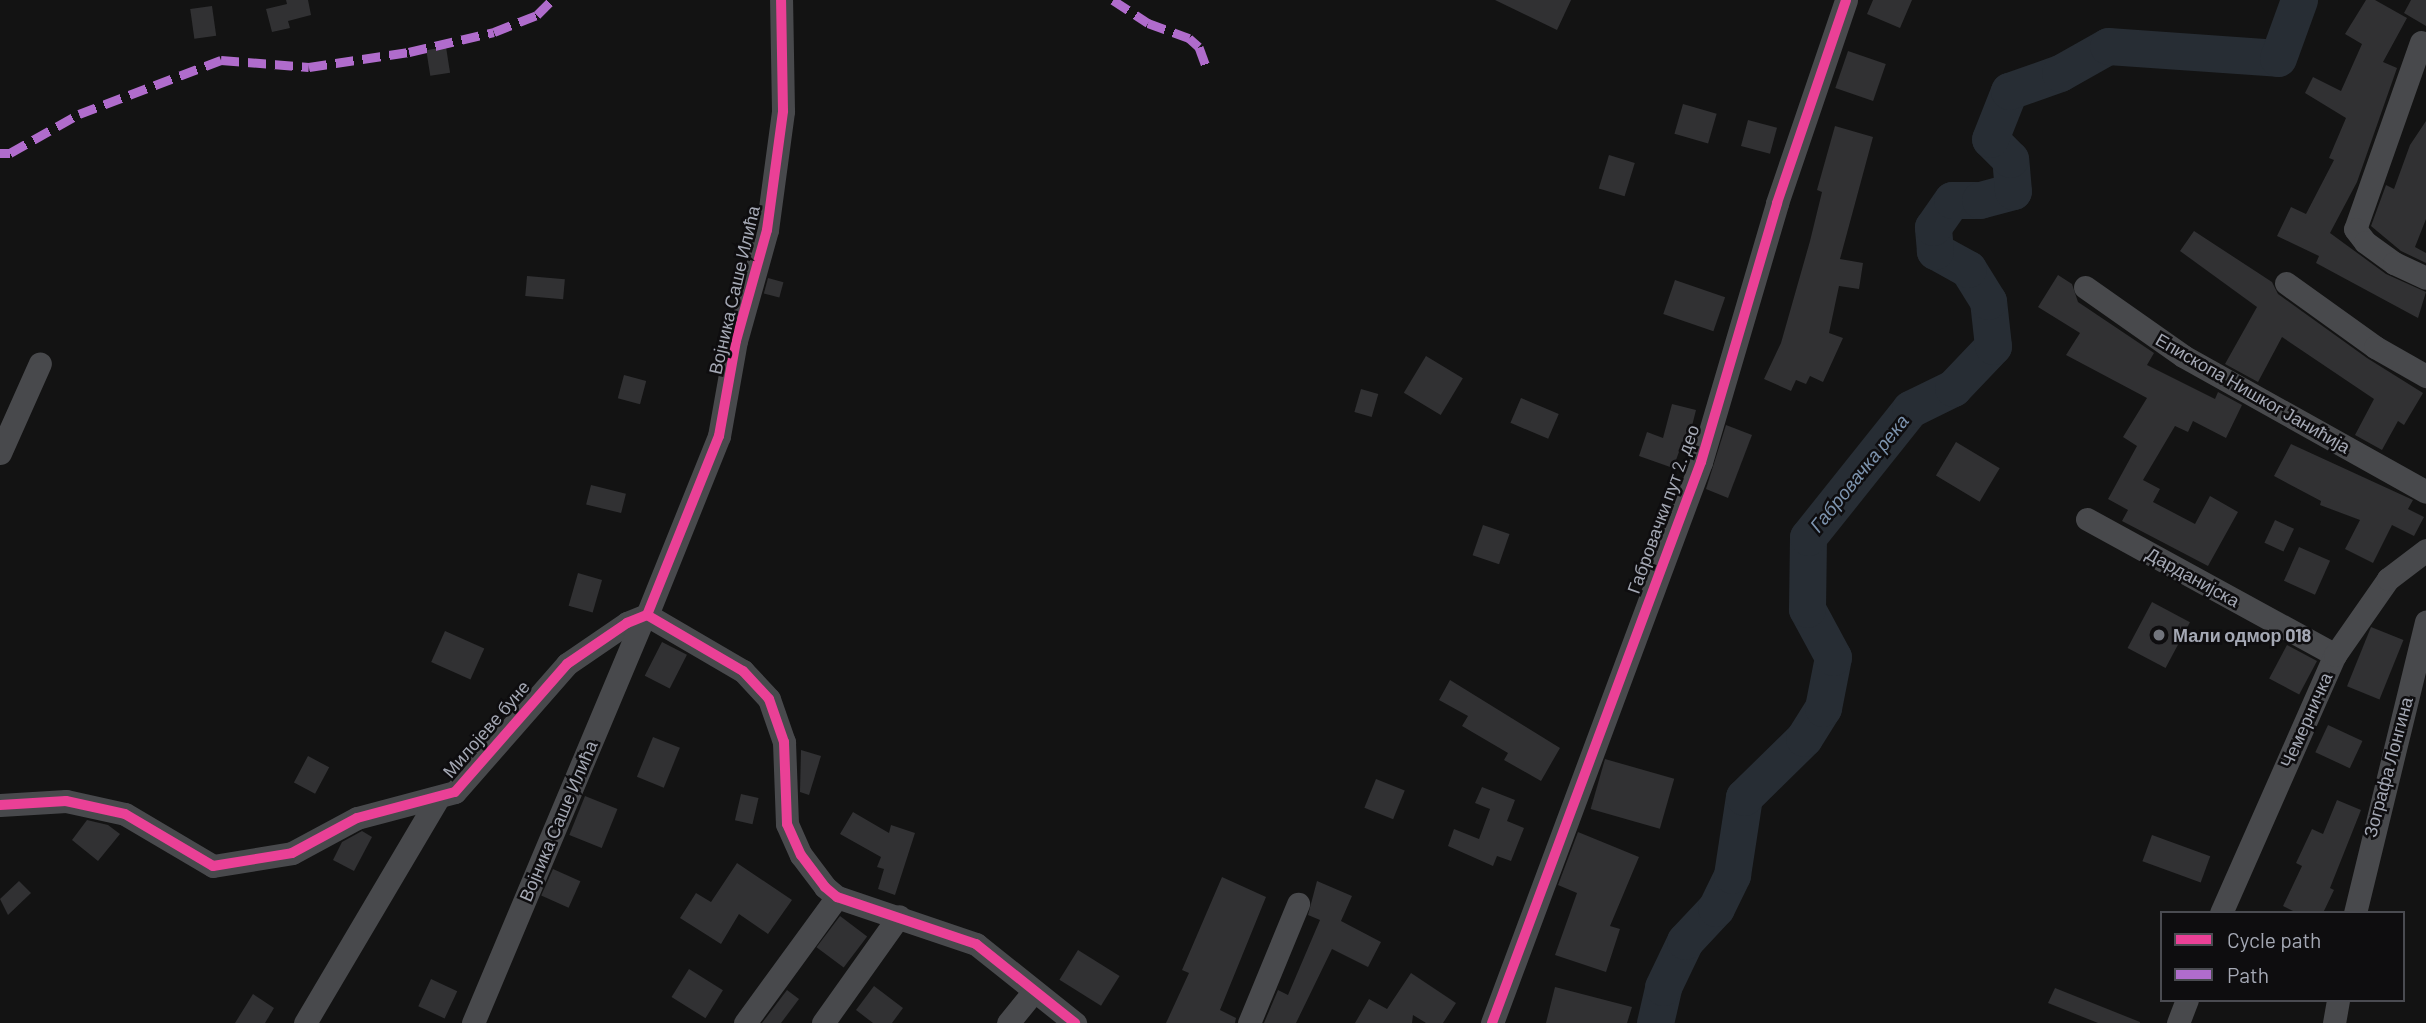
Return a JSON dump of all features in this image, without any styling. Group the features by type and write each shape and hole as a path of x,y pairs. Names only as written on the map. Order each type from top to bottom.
{"street":[{"name":"Војника Саше Илића","path":"473,1023 639,619 719,436 736,341 767,230 783,111 780,0"},
{"name":"Габровачки пут 2. део","path":"1492,1023 1701,462 1777,203 1846,0"},
{"path":"2421,42 2355,229 2365,242 2394,263 2426,278"},
{"path":"2286,283 2375,347 2426,376"},
{"name":"Епископа Нишког Јанићија","path":"2085,288 2183,356 2426,492"},
{"path":"0,453 40,363"},
{"name":"Дарданијска","path":"2087,519 2335,655"},
{"name":"Чемерничка","path":"2222,911 2335,655 2388,579 2426,550"},
{"name":"Милојеве буне","path":"2,802 66,801 125,814 214,866 292,853 357,818 437,800 456,792 567,664 639,619"},
{"path":"639,619 743,671 769,699 784,742 787,824 812,872 837,897 976,944 1075,1023"},
{"name":"Зографа Лонгина","path":"2355,911 2426,622"},
{"name":"Милојеве буне","path":"305,1023 437,800"},
{"path":"745,1023 837,897"},
{"path":"1249,1023 1298,904"},
{"path":"822,1023 899,916"},
{"path":"1008,1023 1033,992"},
{"path":"2178,1023 2186,1002"},
{"path":"2334,1023 2338,1002"}],"building":[{"path":"286,0 308,0 311,15 288,21 290,28 272,32 266,9 287,4"},
{"path":"1495,0 1571,0 1557,30"},
{"path":"1873,0 1912,0 1900,28 1867,14"},
{"path":"2366,0 2375,0 2407,18 2383,62 2397,68 2357,182 2330,233 2386,274 2426,292 2418,318 2316,263 2319,256 2277,236 2291,207 2306,214 2334,160 2329,158 2346,118 2305,93 2313,77 2341,91 2362,44 2345,34"},
{"path":"2411,0 2426,0 2426,26 2404,13"},
{"path":"212,6 216,36 194,39 190,9"},
{"path":"446,47 450,73 430,76 426,50"},
{"path":"1848,51 1886,64 1873,101 1835,88"},
{"path":"1683,104 1717,114 1708,143 1674,134"},
{"path":"1748,120 1777,128 1770,154 1741,146"},
{"path":"2426,121 2426,219 2415,247 2426,253 2426,263 2401,251 2371,226 2386,185 2394,189 2410,145"},
{"path":"1835,126 1873,137 1840,259 1863,263 1859,289 1839,286 1829,333 1843,338 1823,382 1810,376 1806,384 1796,380 1791,391 1764,379 1781,343 1810,241 1822,192 1817,190"},
{"path":"1609,155 1635,163 1625,196 1599,188"},
{"path":"2194,231 2272,282 2278,294 2367,358 2423,393 2404,425 2398,421 2382,450 2355,435 2374,399 2282,337 2258,382 2225,364 2257,307 2180,251"},
{"path":"2058,275 2072,284 2078,302 2154,353 2147,365 2215,399 2218,392 2242,405 2226,438 2193,421 2188,432 2175,426 2143,480 2160,489 2153,502 2195,524 2210,496 2238,512 2208,566 2122,521 2128,510 2108,499 2137,446 2123,437 2147,398 2066,355 2080,333 2038,307"},
{"path":"527,276 565,279 563,299 525,296"},
{"path":"768,278 783,282 779,298 764,293"},
{"path":"1675,280 1725,297 1713,331 1663,314"},
{"path":"1426,356 1463,378 1441,415 1404,393"},
{"path":"624,375 646,381 640,404 618,398"},
{"path":"1361,389 1378,394 1372,417 1354,412"},
{"path":"1521,398 1559,414 1548,439 1510,423"},
{"path":"1672,404 1696,410 1688,442 1683,441 1673,468 1639,456 1647,432 1663,438"},
{"path":"1726,425 1752,435 1728,498 1706,489"},
{"path":"1956,442 2000,468 1980,502 1936,475"},
{"path":"2291,444 2413,500 2408,509 2424,517 2414,536 2392,525 2373,563 2345,549 2360,520 2320,505 2321,501 2274,476"},
{"path":"591,485 626,494 621,513 586,504"},
{"path":"2275,520 2294,529 2283,552 2264,543"},
{"path":"1483,525 1509,534 1499,564 1473,555"},
{"path":"2299,547 2330,561 2315,595 2284,581"},
{"path":"578,573 602,580 593,613 569,606"},
{"name":"Мали одмор 018","path":"2152,602 2190,622 2166,668 2128,648"},
{"path":"2371,627 2403,640 2379,699 2347,686"},
{"path":"445,631 484,648 470,680 431,662"},
{"path":"662,642 687,655 670,689 645,676"},
{"path":"2287,645 2317,661 2299,695 2269,679"},
{"path":"1450,680 1560,748 1541,781 1504,760 1508,753 1462,726 1468,716 1439,700"},
{"path":"2328,725 2362,741 2350,768 2315,752"},
{"path":"653,737 680,748 664,788 637,777"},
{"path":"801,750 821,756 809,795 800,792"},
{"path":"308,756 329,767 315,794 294,782"},
{"path":"1605,759 1674,779 1660,829 1591,809"},
{"path":"1376,779 1405,791 1393,819 1364,808"},
{"path":"1482,787 1515,800 1507,821 1524,828 1511,861 1497,856 1493,866 1448,846 1454,829 1479,839 1490,809 1475,803"},
{"path":"741,794 759,798 752,824 735,820"},
{"path":"585,796 617,809 602,848 569,835"},
{"path":"2337,800 2361,810 2330,888 2334,890 2324,911 2293,911 2283,906 2302,866 2296,863 2312,829 2323,834"},
{"path":"853,812 889,833 891,825 915,833 895,895 878,889 884,869 877,867 881,857 840,834"},
{"path":"87,820 108,825 120,834 98,861 72,840"},
{"path":"362,831 372,837 354,871 333,860 342,842"},
{"path":"1578,832 1639,857 1610,926 1620,929 1606,972 1555,955 1577,893 1558,885"},
{"path":"2152,835 2210,856 2201,883 2142,861"},
{"path":"737,863 792,900 768,934 739,914 721,944 680,918 696,893 711,902"},
{"path":"553,869 580,881 569,908 541,895"},
{"path":"1222,877 1266,897 1220,1010 1236,1018 1235,1023 1166,1023 1189,973 1182,970"},
{"path":"19,881 31,893 8,915 0,899"},
{"path":"1317,881 1352,896 1341,921 1381,942 1368,967 1332,949 1296,1023 1264,1023 1278,990 1288,995 1320,920 1308,915"},
{"path":"840,916 867,936 844,968 817,947"},
{"path":"1078,950 1120,976 1101,1006 1059,980"},
{"path":"689,969 723,990 705,1018 672,997"},
{"path":"1411,973 1456,1003 1443,1023 1426,1023 1413,1015 1412,1023 1355,1023 1369,999 1387,1009"},
{"path":"431,979 457,991 445,1018 418,1006"},
{"path":"874,986 903,1008 892,1023 873,1023 856,1010"},
{"path":"1555,987 1632,1007 1627,1023 1546,1023"},
{"path":"2055,988 2140,1023 2098,1023 2048,1003"},
{"path":"787,990 799,999 781,1023 762,1023"},
{"path":"253,994 274,1008 265,1023 235,1023"}],"waterway":[{"name":"Габровачка река","path":"1655,1023 1663,987 1685,941 1716,908 1732,875 1744,797 1804,738 1823,708 1833,657 1807,609 1808,537 1910,409 1953,388 1993,346 1988,301 1968,269 1935,251 1933,227 1952,200 1980,200 2013,191 2010,159 1990,139 2009,91 2060,73 2108,46 2278,58 2299,0"}],"marked path":[{"path":"0,153 10,153 79,114 221,60 309,67 409,52 494,32 537,15 552,0"},
{"path":"1113,0 1148,23 1189,38 1199,47 1206,66"}],"cycle path":[{"path":"647,615 719,436 736,341 767,230 783,111 781,0"},
{"path":"1492,1023 1701,462 1777,203 1846,0"},
{"path":"647,615 743,671 769,699 784,742 787,824 801,855 825,887 837,897 976,944 1075,1023"},
{"path":"0,805 66,801 125,814 213,866 292,853 357,818 455,792 567,664 627,623 647,615"}],"place":[{"name":"Мали одмор 018","path":"2159,635"}]}
